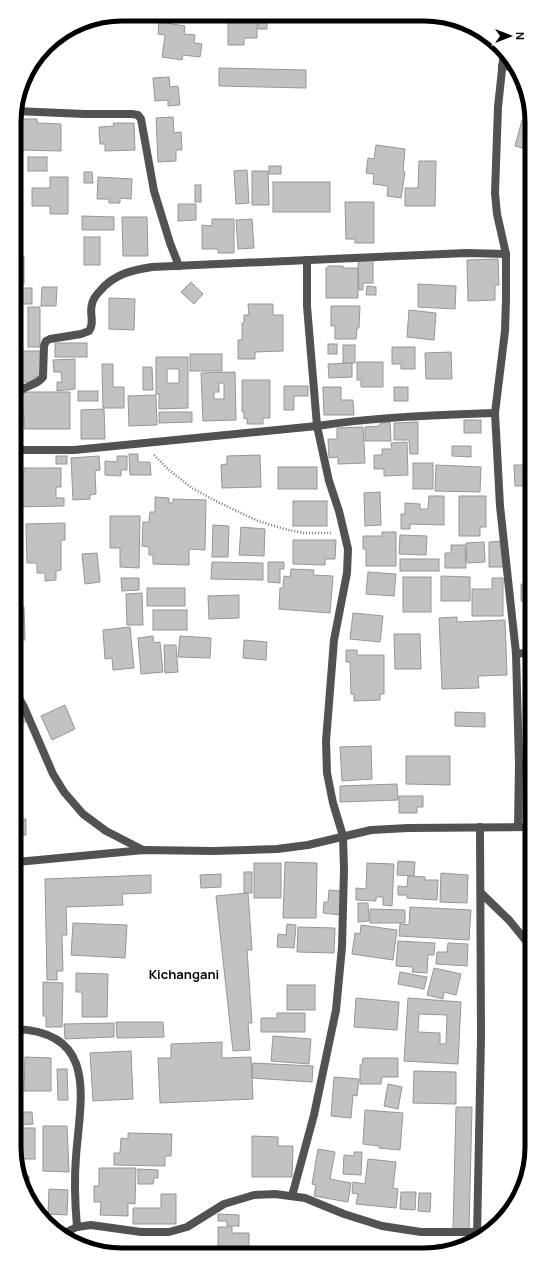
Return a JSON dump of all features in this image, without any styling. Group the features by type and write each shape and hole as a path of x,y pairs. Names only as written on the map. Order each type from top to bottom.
{"street":[{"path":"503,59 498,107 494,193 506,254 506,300 505,331 495,413 500,506 516,653 519,764 518,827"},
{"path":"502,66 508,67"},
{"path":"22,111 138,115 141,120 154,191 170,243 179,266"},
{"path":"21,390 38,382 43,376 44,346 46,341 89,331 92,324 91,308 93,300 103,288 118,276 138,269 152,267 466,253 506,254"},
{"path":"292,1196 314,1115 336,1010 342,947 344,870 343,836 333,803 327,773 326,741 334,640 347,574 348,549 329,481 317,426 307,306 307,260"},
{"path":"21,450 74,450 317,426 345,421 397,417 495,413"},
{"path":"516,653 525,654"},
{"path":"21,703 53,774 64,792 83,814 106,832 144,850"},
{"path":"479,1231 482,1030 480,827"},
{"path":"21,862 144,850 213,851 277,849 308,845 371,830 408,828 525,827"},
{"path":"481,894 509,920 525,940"},
{"path":"21,1029 44,1033 56,1039 68,1048 76,1060 80,1074 75,1190 77,1227"},
{"path":"67,1232 77,1227 91,1225 141,1232 169,1232 187,1227 224,1204 254,1195 275,1194 305,1198 344,1214 382,1226 421,1232 477,1233"}],"path":[{"path":"142,443 169,470 192,488 216,502 258,521 304,533 345,534"}],"building":[{"path":"228,21 257,21 257,38 244,38 244,45 228,45"},
{"path":"259,21 280,21 267,22 267,29 258,29"},
{"path":"159,22 185,26 184,34 195,35 194,43 202,44 200,57 183,55 182,60 162,57 165,35 158,34"},
{"path":"219,68 306,70 306,88 219,86"},
{"path":"169,77 170,87 178,86 180,105 168,106 168,100 155,101 153,78"},
{"path":"173,117 174,133 181,132 182,150 176,150 176,161 158,162 156,118"},
{"path":"22,119 37,119 37,123 61,124 61,151 22,150"},
{"path":"522,120 525,121 525,149 515,146"},
{"path":"113,123 134,123 135,150 105,151 105,144 100,144 99,127 114,126"},
{"path":"376,145 405,149 403,171 405,172 401,198 387,196 388,186 373,184 374,174 366,173 368,158 374,159"},
{"path":"28,157 47,157 47,171 28,171"},
{"path":"419,161 436,161 435,206 405,206 405,188 418,188"},
{"path":"269,166 281,166 281,174 269,174"},
{"path":"247,170 249,203 236,204 234,171"},
{"path":"252,171 268,171 269,205 252,205"},
{"path":"84,172 92,172 93,183 84,183"},
{"path":"50,177 68,177 68,214 50,214 50,206 32,206 32,188 50,188"},
{"path":"98,177 132,179 131,199 120,198 120,203 109,203 109,199 97,199"},
{"path":"273,182 330,182 330,212 273,212"},
{"path":"195,185 201,185 201,202 195,202"},
{"path":"345,202 374,202 374,243 355,243 355,239 346,239"},
{"path":"178,204 196,204 196,220 178,221"},
{"path":"82,216 114,217 114,230 82,230"},
{"path":"122,217 147,217 148,256 123,256"},
{"path":"212,219 234,219 234,253 218,253 218,249 202,249 202,225 212,226"},
{"path":"252,219 254,248 238,249 236,220"},
{"path":"84,237 100,237 100,265 84,265"},
{"path":"21,257 24,257 24,284 21,284"},
{"path":"498,259 499,285 495,285 495,300 468,301 467,260"},
{"path":"373,260 373,283 363,283 363,290 359,290 358,261"},
{"path":"328,266 358,268 358,298 326,298 326,268 328,268"},
{"path":"191,282 203,294 194,304 181,292"},
{"path":"418,284 456,286 455,309 418,307"},
{"path":"367,286 376,287 376,295 366,295"},
{"path":"42,287 57,287 56,306 41,306"},
{"path":"21,288 32,288 32,304 21,304"},
{"path":"109,298 135,299 134,330 109,329"},
{"path":"248,304 273,304 273,315 283,315 283,351 255,352 255,359 238,359 238,340 242,340 242,323 244,323 244,315 249,315"},
{"path":"331,306 360,306 359,328 357,328 356,339 335,339 335,326 331,326"},
{"path":"28,307 40,307 40,347 28,347"},
{"path":"409,310 436,313 434,340 407,337"},
{"path":"55,343 87,343 87,357 55,357"},
{"path":"328,344 337,344 337,354 328,354"},
{"path":"343,345 355,345 355,363 343,363"},
{"path":"392,347 415,347 415,369 401,369 401,364 392,364"},
{"path":"22,351 41,351 41,377 34,377 34,382 22,382"},
{"path":"451,352 452,379 426,379 425,353"},
{"path":"190,354 222,354 222,371 190,371"},
{"path":"156,357 188,357 188,408 159,409 159,394 156,394","holes":["167,369 179,369 179,383 167,383"]},
{"path":"75,359 75,389 57,391 57,382 62,382 61,372 54,372 53,360"},
{"path":"357,362 383,362 383,387 361,387 361,380 357,380"},
{"path":"352,363 352,377 329,378 328,364"},
{"path":"102,364 113,364 113,387 124,387 124,408 103,408"},
{"path":"143,367 152,367 153,390 143,390"},
{"path":"235,372 236,420 203,421 201,373","holes":["219,383 224,383 224,399 214,399 214,392 219,392"]},
{"path":"242,380 270,380 270,418 263,418 263,424 247,424 247,418 244,419 244,412 242,412"},
{"path":"284,386 308,386 308,396 294,396 294,410 284,410"},
{"path":"323,387 341,387 341,400 353,400 354,415 324,415"},
{"path":"394,387 408,387 408,401 394,401"},
{"path":"78,391 98,391 98,401 78,401"},
{"path":"25,392 70,392 70,429 24,429 24,415 21,415 21,394 24,394"},
{"path":"156,395 157,425 129,426 128,396"},
{"path":"104,409 105,439 81,439 81,410"},
{"path":"159,412 192,412 192,422 159,423"},
{"path":"464,420 481,420 481,433 464,433"},
{"path":"390,422 391,441 365,441 365,427 380,426 380,423"},
{"path":"418,422 418,454 410,454 409,440 394,440 394,423"},
{"path":"363,427 365,463 338,464 338,457 329,458 328,439 337,439 337,428"},
{"path":"407,442 408,475 384,476 384,469 374,469 374,455 382,455 382,449 392,449 391,443"},
{"path":"452,446 471,446 471,457 452,456"},
{"path":"129,454 138,454 138,462 150,462 151,475 130,475"},
{"path":"260,455 261,487 222,488 221,465 227,464 227,456"},
{"path":"56,456 67,456 67,464 56,464"},
{"path":"99,456 100,470 95,471 96,494 90,495 90,499 73,500 71,458"},
{"path":"117,456 127,456 127,470 121,470 121,476 105,475 105,461 117,462"},
{"path":"413,463 433,463 433,489 413,489"},
{"path":"436,465 481,467 480,492 435,491"},
{"path":"514,465 525,465 525,486 515,486"},
{"path":"278,467 317,467 317,489 278,489"},
{"path":"24,468 61,468 61,487 56,487 56,498 64,498 64,506 21,507 21,473 24,473"},
{"path":"380,492 381,525 365,526 364,493"},
{"path":"429,496 444,496 444,525 410,524 410,529 401,529 401,514 405,514 405,503 420,504 420,509 428,509"},
{"path":"459,496 486,496 486,527 480,527 480,536 459,536"},
{"path":"155,497 169,498 169,503 173,503 173,499 206,500 205,550 189,549 189,565 153,564 153,555 149,555 149,547 142,546 143,522 149,522 150,512 155,512"},
{"path":"293,501 327,501 327,526 293,526"},
{"path":"110,516 140,516 139,568 120,567 120,548 110,548"},
{"path":"65,523 65,540 61,540 61,570 56,571 56,580 45,581 45,573 37,573 37,563 27,563 26,524"},
{"path":"213,525 229,526 228,557 212,557"},
{"path":"241,527 265,529 264,556 239,555"},
{"path":"382,532 396,532 396,566 366,566 366,549 363,549 363,536 382,536"},
{"path":"400,535 427,536 426,555 399,554"},
{"path":"293,540 336,540 335,559 325,559 325,565 293,564"},
{"path":"503,541 503,567 489,567 489,542"},
{"path":"484,542 485,562 467,563 466,543"},
{"path":"451,545 465,545 466,568 445,568 445,553 451,553"},
{"path":"97,553 100,582 85,584 82,554"},
{"path":"400,559 439,559 439,571 400,571"},
{"path":"212,562 263,563 263,580 211,579"},
{"path":"268,562 284,562 284,569 280,569 280,583 268,582"},
{"path":"291,569 314,570 313,575 333,576 330,613 279,609 280,588 283,588 284,576 290,577"},
{"path":"368,572 396,574 394,596 366,594"},
{"path":"441,576 470,577 470,601 441,601"},
{"path":"403,577 431,577 431,612 403,612"},
{"path":"121,578 139,578 139,590 122,591"},
{"path":"492,578 503,578 503,616 472,616 472,589 492,589"},
{"path":"521,584 525,584 525,601 521,601"},
{"path":"147,588 185,588 185,606 147,606"},
{"path":"142,593 143,625 127,625 126,594"},
{"path":"239,595 239,618 209,619 208,596"},
{"path":"21,607 24,607 25,640 21,640"},
{"path":"153,610 187,610 187,630 153,630"},
{"path":"353,613 383,616 380,642 350,639"},
{"path":"457,617 457,622 505,620 507,675 478,676 479,688 442,689 439,618"},
{"path":"130,627 134,668 113,670 112,658 105,659 103,630"},
{"path":"394,634 420,634 421,669 395,669"},
{"path":"153,636 154,643 160,642 163,672 141,674 138,638"},
{"path":"180,636 211,638 210,658 178,657"},
{"path":"244,640 267,642 266,660 243,658"},
{"path":"164,645 176,645 178,672 165,673"},
{"path":"346,650 357,650 357,655 384,655 384,694 380,694 380,700 354,701 354,694 351,694 350,662 346,662"},
{"path":"65,705 75,729 52,740 41,716"},
{"path":"21,710 27,721 21,724"},
{"path":"455,712 485,713 485,727 455,726"},
{"path":"371,746 372,779 342,781 340,747"},
{"path":"406,756 450,756 450,785 406,784"},
{"path":"397,784 398,800 340,802 340,786"},
{"path":"399,796 423,796 423,807 417,807 417,813 399,813"},
{"path":"21,819 26,819 26,835 21,835"},
{"path":"398,861 415,862 414,876 397,875"},
{"path":"285,862 317,863 316,918 283,918"},
{"path":"254,863 281,863 281,898 254,898"},
{"path":"367,863 394,864 392,906 383,905 383,897 376,897 376,901 356,900 356,888 366,889"},
{"path":"244,872 252,872 252,893 244,893"},
{"path":"441,873 468,875 467,903 440,902"},
{"path":"221,874 221,887 201,888 200,875"},
{"path":"151,875 151,893 122,894 123,905 66,907 67,935 62,935 63,971 57,971 57,980 47,980 45,879"},
{"path":"408,876 425,877 425,880 438,880 437,900 407,898 407,895 398,895 398,886 407,887"},
{"path":"329,890 341,891 340,915 323,913 324,902 328,902"},
{"path":"248,893 252,950 247,950 252,1023 248,1023 250,1050 233,1051 216,896"},
{"path":"358,903 368,903 369,921 358,922"},
{"path":"410,907 471,910 469,940 399,936 400,924 409,925"},
{"path":"370,909 405,910 405,923 370,923"},
{"path":"73,923 127,925 125,958 71,955"},
{"path":"287,924 296,925 294,948 277,947 278,934 286,935"},
{"path":"361,925 397,930 393,960 352,954 355,933 360,934"},
{"path":"298,927 335,928 334,953 297,952"},
{"path":"398,941 435,943 434,955 428,955 427,973 412,972 413,967 396,966"},
{"path":"448,943 468,944 467,966 436,964 437,952 447,952"},
{"path":"434,968 461,974 456,995 444,992 443,999 427,995"},
{"path":"400,972 427,977 424,989 398,984"},
{"path":"76,973 108,974 107,1017 82,1017 82,992 76,992"},
{"path":"43,982 63,983 62,1027 46,1027 46,1016 43,1016"},
{"path":"287,985 315,985 315,1010 287,1010"},
{"path":"356,998 399,1002 397,1030 354,1027"},
{"path":"408,998 461,1002 458,1064 404,1061","holes":["419,1014 447,1015 446,1044 440,1044 440,1033 418,1032"]},
{"path":"277,1013 305,1013 305,1032 261,1032 261,1018 277,1018"},
{"path":"116,1022 163,1022 164,1037 117,1038"},
{"path":"114,1023 114,1037 65,1039 64,1024"},
{"path":"273,1036 311,1039 309,1064 271,1061"},
{"path":"222,1042 222,1058 251,1057 253,1099 160,1103 158,1058 171,1058 171,1044"},
{"path":"131,1051 133,1099 93,1101 90,1053"},
{"path":"25,1057 51,1058 51,1091 24,1091"},
{"path":"363,1058 398,1058 398,1077 382,1077 381,1084 360,1084 360,1065 362,1065"},
{"path":"253,1063 313,1066 312,1082 252,1078"},
{"path":"57,1069 67,1069 68,1100 58,1100"},
{"path":"414,1071 456,1072 456,1104 413,1103"},
{"path":"334,1077 359,1079 357,1096 353,1095 351,1118 331,1116"},
{"path":"388,1084 402,1087 398,1109 384,1106"},
{"path":"456,1107 472,1107 469,1230 453,1229"},
{"path":"365,1110 403,1113 400,1150 379,1148 379,1146 363,1144"},
{"path":"21,1112 32,1112 33,1124 21,1125"},
{"path":"43,1126 67,1126 69,1172 43,1171"},
{"path":"21,1128 35,1128 35,1159 22,1159"},
{"path":"128,1133 172,1134 171,1156 165,1156 165,1166 114,1165 114,1153 120,1153 121,1138 128,1139"},
{"path":"252,1136 278,1137 278,1146 293,1146 292,1177 252,1177"},
{"path":"318,1149 335,1152 330,1179 351,1183 348,1202 314,1196 316,1185 312,1184"},
{"path":"354,1152 362,1152 361,1175 343,1174 344,1155 354,1156"},
{"path":"368,1159 396,1162 393,1188 398,1189 396,1208 356,1204 358,1194 352,1193 353,1182 365,1184"},
{"path":"99,1168 136,1168 135,1204 128,1203 128,1216 100,1215 101,1202 94,1202 94,1186 99,1186"},
{"path":"138,1169 158,1170 158,1178 154,1178 153,1184 138,1184"},
{"path":"25,1176 29,1176 29,1186"},
{"path":"49,1189 68,1190 67,1215 48,1214"},
{"path":"401,1192 416,1192 415,1210 400,1209"},
{"path":"419,1193 431,1193 430,1212 418,1211"},
{"path":"161,1194 176,1194 176,1224 133,1224 133,1208 161,1208"},
{"path":"218,1214 239,1215 239,1226 227,1226 227,1221 218,1221"},
{"path":"218,1227 232,1227 232,1233 249,1233 249,1248 218,1248"},
{"path":"437,1244 447,1245 437,1247"}],"district":[{"name":"Kichangani","path":"184,974"}]}
